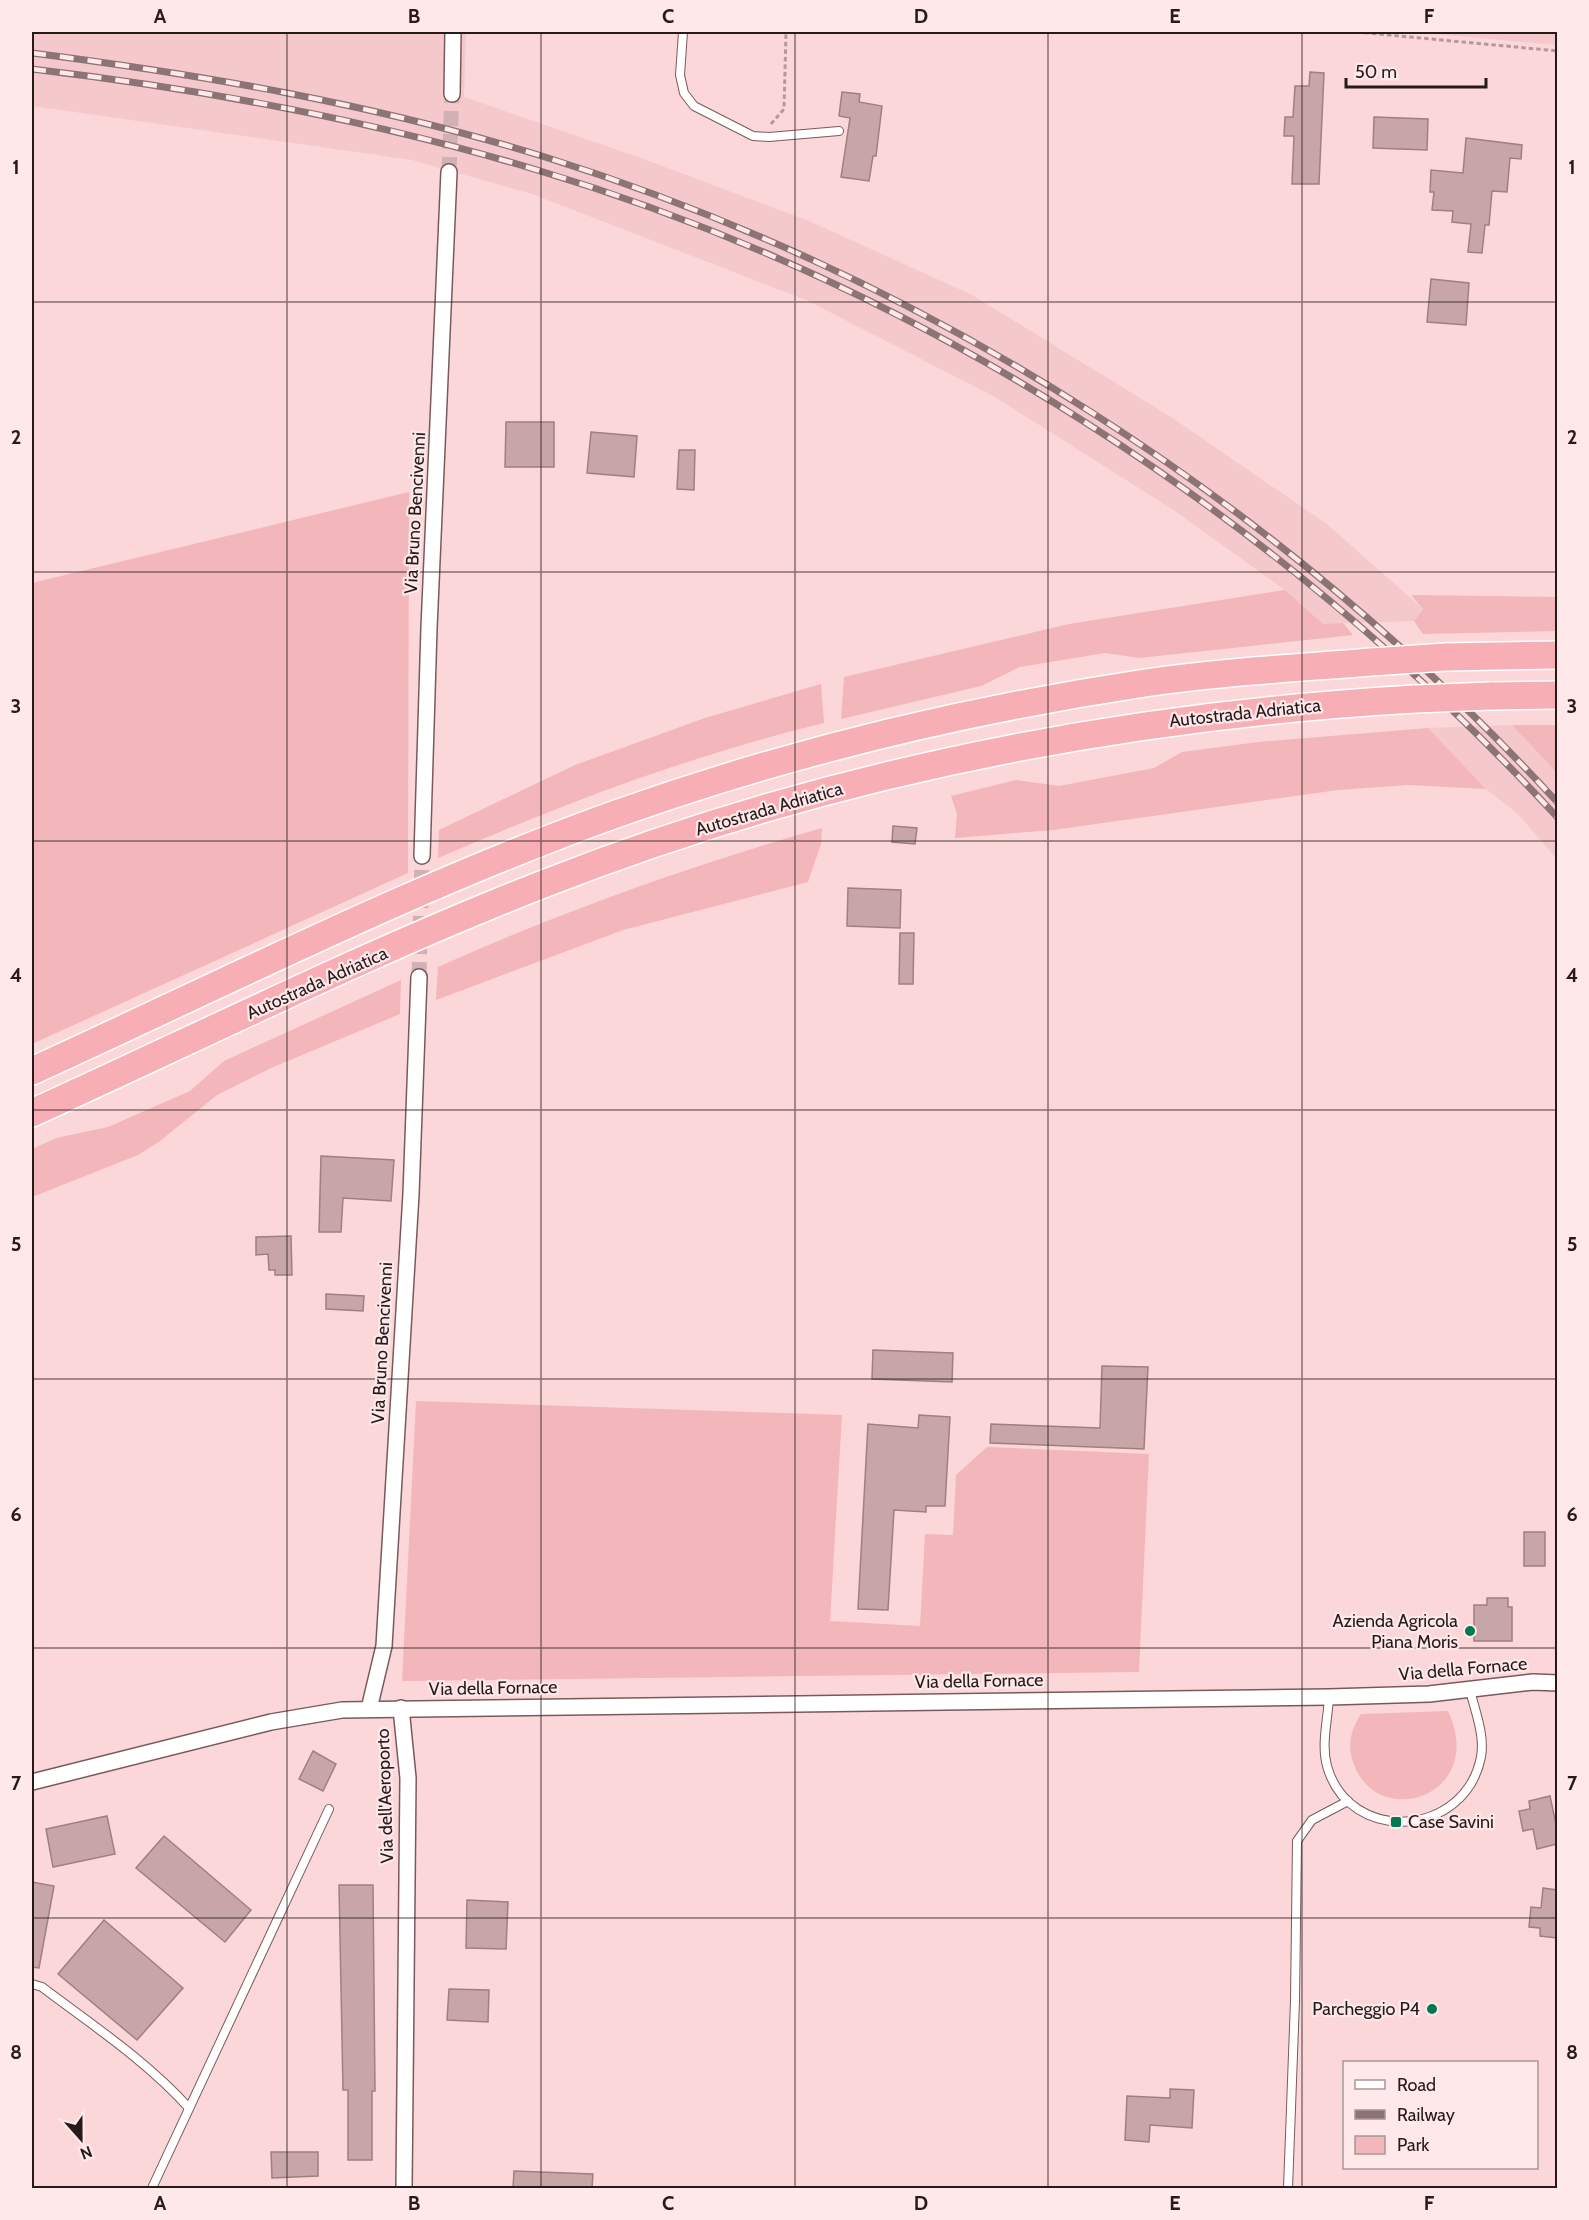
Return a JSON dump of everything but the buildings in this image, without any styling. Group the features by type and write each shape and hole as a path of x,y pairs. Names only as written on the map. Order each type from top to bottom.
{"highway":[{"path":"32,1071 432,887 535,844 695,788 878,736 1056,698 1209,675 1446,657 1557,655"},
{"name":"Autostrada Adriatica","path":"32,1113 460,918 596,864 731,818 898,772 1073,736 1155,723 1301,705 1491,696 1557,696"}],"street":[{"path":"452,94 453,32"},
{"name":"Via Bruno Bencivenni","path":"422,856 429,628 449,172"},
{"name":"Via Bruno Bencivenni","path":"369,1709 380,1672 384,1646 411,1194 419,976"},
{"name":"Via della Fornace","path":"401,1708 1329,1697 1470,1690 1533,1682 1557,1683"},
{"name":"Via dell'Aeroporto","path":"32,1782 281,1719 326,1711 401,1708 408,1778 404,2188"}],"lane":[{"path":"682,32 680,75 684,93 694,106 753,136 769,137 839,131"},
{"path":"1329,1697 1324,1752 1335,1784 1348,1801 1371,1816 1408,1822 1437,1815 1460,1797 1475,1775 1481,1756 1481,1737 1470,1690"},
{"path":"1288,2188 1295,2001 1297,1841 1312,1820 1348,1801"},
{"path":"152,2188 329,1809"},
{"path":"32,1984 42,1987 170,2086 189,2108"}],"path":[{"path":"744,131 771,125 784,109 786,32"},
{"path":"1357,32 1557,51"}],"shaded area":[{"path":"32,32 466,32 464,97 641,158 809,221 972,295 1171,417 1328,525 1423,609 1414,621 1323,624 1285,590 1175,511 995,397 806,300 532,194 412,160 32,106"},
{"path":"1413,32 1557,32 1557,45"},
{"path":"1512,725 1557,773 1557,859 1518,814 1486,789 1428,728"}],"green space":[{"path":"409,492 408,873 32,1044 32,583"},
{"path":"1285,590 1323,624 1343,623 1353,635 1139,658 1105,653 1020,667 981,686 841,719 844,677 1069,624"},
{"path":"1411,595 1557,597 1557,631 1423,634 1414,621 1423,609"},
{"path":"821,684 824,723 725,750 628,782 438,858 439,830 575,765 705,718"},
{"path":"1512,725 1557,725 1557,773"},
{"path":"1428,728 1486,789 1408,785 1338,790 1053,830 955,838 957,814 951,796 1016,780 1059,786 1154,768 1182,752 1258,742"},
{"path":"822,828 821,844 808,882 623,930 436,1000 438,967 580,908 724,858"},
{"path":"401,980 400,1014 271,1068 217,1095 160,1141 138,1155 32,1197 32,1149 56,1138 108,1127 190,1091 224,1061"},
{"path":"416,1401 842,1415 830,1621 920,1626 925,1534 953,1535 956,1475 987,1447 1149,1454 1139,1672 402,1681"},
{"path":"1448,1711 1456,1741 1453,1765 1442,1783 1424,1795 1404,1799 1383,1796 1365,1783 1353,1762 1350,1749 1352,1731 1361,1714"}],"tunnel":[{"path":"449,172 452,94"},
{"path":"419,977 422,856"}],"railway":[{"path":"32,53 226,82 419,122 545,157 688,207 828,267 963,336 1094,414 1219,500 1338,593 1452,695 1558,803"},
{"path":"32,69 159,86 286,108 350,121 475,152 537,170 682,219 823,279 959,348 1091,426 1217,512 1337,607 1451,709 1558,818"}],"place":[{"name":"Azienda Agricola Piana Moris","path":"1470,1631"},
{"name":"Case Savini","path":"1396,1822"},
{"name":"Parcheggio P4","path":"1432,2009"}]}
